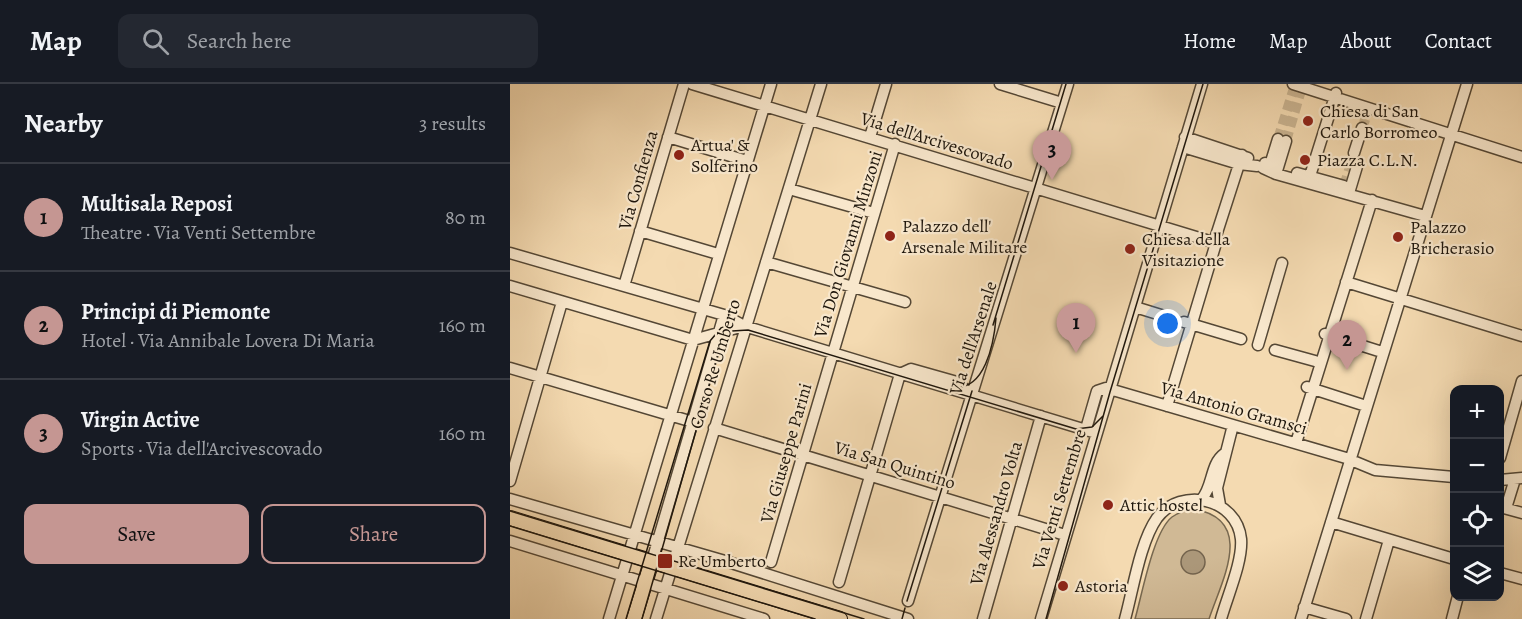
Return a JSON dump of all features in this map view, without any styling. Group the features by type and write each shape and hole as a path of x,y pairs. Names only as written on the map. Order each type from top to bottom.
{"main road":[{"path":"510,518 840,619"},
{"name":"Corso Re Umberto","path":"634,619 652,561"}],"street":[{"name":"Via Confienza","path":"624,286 684,84"},
{"name":"Via dell'Arcivescovado","path":"692,84 1215,243"},
{"name":"Corso Re Umberto","path":"609,619 624,576 718,254 771,84"},
{"name":"Corso Re Umberto","path":"656,619 744,326 821,84"},
{"path":"870,137 886,84"},
{"path":"1000,84 1062,103"},
{"name":"Via dell'Arsenale","path":"905,613 1068,84"},
{"name":"Via Venti Settembre","path":"1041,619 1065,536 1091,431 1110,389 1202,84"},
{"path":"1301,619 1467,84"},
{"path":"1297,88 1335,95 1370,111 1522,157"},
{"path":"1310,176 1335,95"},
{"path":"1351,194 1357,157 1365,129"},
{"path":"668,137 747,161"},
{"path":"1167,406 1183,322 1215,243 1261,165 1282,140"},
{"path":"1184,142 1261,165 1341,193 1425,216"},
{"name":"Via Don Giovanni Minzoni","path":"832,353 895,144"},
{"path":"1261,165 1344,186 1351,194"},
{"path":"789,189 874,213"},
{"path":"1293,442 1339,284 1347,279 1372,200"},
{"path":"640,231 718,254"},
{"path":"510,253 724,315 744,326 1091,431"},
{"path":"766,262 905,302"},
{"path":"1258,345 1282,263"},
{"path":"1347,279 1399,298 1522,336"},
{"path":"510,286 693,340 744,326"},
{"path":"510,481 562,302"},
{"path":"1135,307 1241,339"},
{"name":"Corso Re Umberto","path":"652,561 724,315"},
{"path":"1326,335 1382,352"},
{"path":"1309,388 1315,362 1326,335"},
{"name":"Corso Re Umberto","path":"693,340 700,344 711,360"},
{"path":"1275,350 1315,362"},
{"name":"Via Giuseppe Parini","path":"769,568 832,353"},
{"path":"510,368 693,422"},
{"path":"837,589 900,374"},
{"path":"1504,444 1522,381"},
{"path":"1309,388 1366,406"},
{"name":"Via Antonio Gramsci","path":"1110,389 1293,442 1375,470 1450,477"},
{"name":"Via Alessandro Volta","path":"982,619 1013,519 1041,416"},
{"path":"1221,619 1242,545 1238,525 1220,505 1217,488 1226,461 1224,454 1233,424"},
{"name":"Via San Quintino","path":"714,428 1065,536"},
{"path":"1201,500 1209,489 1219,458 1224,454"},
{"path":"1504,505 1518,479"},
{"path":"510,499 678,548 769,568 905,613"},
{"path":"1125,619 1143,554 1156,519 1178,503 1201,500 1220,505"},
{"path":"1504,507 1521,513"},
{"path":"1331,522 1450,558"},
{"path":"1366,619 1389,540"},
{"path":"510,541 757,618"},
{"path":"1504,574 1522,579"},
{"path":"1452,619 1457,601"},
{"path":"1304,607 1346,619"}],"shaded area":[{"path":"1194,509 1213,515 1224,525 1229,538 1230,553 1226,570 1209,619 1135,619 1159,536 1172,517"},
{"path":"1193,550 1202,553 1205,562 1202,571 1193,574 1184,571 1181,562 1184,553"}],"tunnel":[{"path":"1278,139 1295,85"},
{"path":"1286,141 1302,87"},
{"path":"1344,186 1369,107"}],"tram line":[{"path":"993,325 1066,84"},
{"path":"1046,619 1110,392 1203,84"},
{"path":"952,387 973,382 980,374 990,352 996,318"},
{"path":"626,619 710,341 721,328 733,324"},
{"path":"642,619 722,340 732,331 748,330 1076,429 1092,427 1103,416"},
{"path":"907,601 972,391"},
{"path":"510,511 864,619"},
{"path":"510,526 815,619"},
{"path":"902,619 905,608"}],"place":[{"name":"Chiesa di San Carlo Borromeo","path":"1308,121"},
{"name":"Artua' & Solferino","path":"679,155"},
{"name":"Piazza C.L.N.","path":"1305,160"},
{"name":"Virgin Active","path":"1052,180"},
{"name":"Palazzo dell' Arsenale Militare","path":"890,236"},
{"name":"Palazzo Bricherasio","path":"1398,237"},
{"name":"Chiesa della Visitazione","path":"1130,249"},
{"name":"Multisala Reposi","path":"1076,353"},
{"name":"Principi di Piemonte","path":"1347,370"},
{"name":"Attic hostel","path":"1108,505"},
{"name":"Re Umberto","path":"665,561"},
{"name":"Astoria","path":"1063,586"}]}
